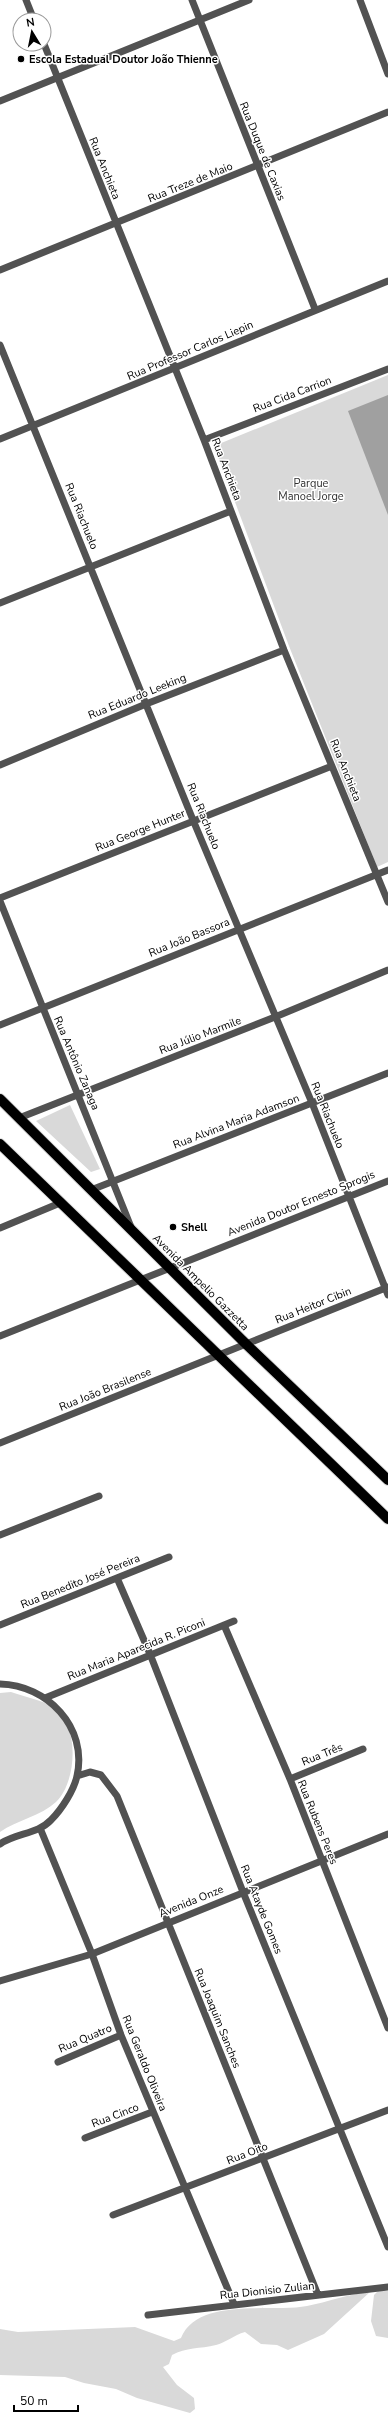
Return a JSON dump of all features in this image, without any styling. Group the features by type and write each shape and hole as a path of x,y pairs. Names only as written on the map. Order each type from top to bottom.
{"main road":[{"name":"Avenida Ampelio Gazzetta","path":"0,1099 246,1344 388,1480"},
{"path":"0,1144 388,1520"}],"street":[{"path":"26,0 31,12"},
{"name":"Rua Duque de Caxias","path":"192,0 315,309"},
{"path":"0,101 249,0"},
{"path":"360,0 388,74"},
{"name":"Rua Anchieta","path":"47,52 115,224 204,440 284,650 388,902"},
{"name":"Rua Treze de Maio","path":"0,270 388,112"},
{"name":"Rua Professor Carlos Liepin","path":"0,439 175,369 315,309 388,281"},
{"name":"Rua Riachuelo","path":"0,345 193,820 312,1103 348,1197 387,1287 388,1295"},
{"name":"Rua Cida Carrion","path":"204,440 388,369"},
{"path":"0,603 231,510"},
{"name":"Rua Eduardo Leeking","path":"0,765 146,704 284,650"},
{"name":"Rua George Hunter","path":"0,900 193,820 332,766"},
{"name":"Rua João Bassora","path":"0,1025 239,928 376,876 388,870"},
{"name":"Rua Antônio Zanaga","path":"0,900 42,1009 134,1233"},
{"name":"Rua Júlio Marmile","path":"19,1118 275,1017 388,970"},
{"name":"Rua Alvina Maria Adamson","path":"92,1190 388,1073"},
{"name":"Avenida Doutor Ernesto Sprogis","path":"0,1336 388,1181"},
{"path":"0,1228 60,1203"},
{"name":"Rua Heitor Cibin","path":"218,1355 387,1287"},
{"name":"Rua João Brasilense","path":"0,1443 218,1355"},
{"path":"0,1535 99,1496"},
{"name":"Rua Benedito José Pereira","path":"0,1625 169,1557"},
{"name":"Rua Atayde Gomes","path":"117,1578 150,1654 243,1892 339,2129 386,2238 388,2247"},
{"name":"Rua Maria Aparecida R. Piconi","path":"45,1698 234,1621"},
{"name":"Rua Rubens Peres","path":"224,1625 290,1779 388,2028"},
{"path":"0,1684 19,1686 35,1692 63,1713 73,1732 78,1753 78,1776 59,1811 40,1828 8,1838 0,1844"},
{"name":"Rua Três","path":"290,1779 363,1749"},
{"name":"Rua Joaquim Sanches","path":"78,1776 90,1772 101,1774 117,1796 318,2295"},
{"name":"Rua Geraldo Oliveira","path":"40,1828 92,1954 121,2035 152,2112 234,2304"},
{"name":"Avenida Onze","path":"0,1981 92,1954 388,1834"},
{"name":"Rua Quatro","path":"58,2062 121,2035"},
{"name":"Rua Oito","path":"113,2215 388,2110"},
{"name":"Rua Cinco","path":"85,2138 152,2112"},
{"name":"Rua Dionisio Zulian","path":"148,2316 234,2304 388,2287"}],"green space":[{"name":"Parque Manoel Jorge","path":"388,375 388,862 377,867 289,646 214,446"},
{"path":"70,1105 100,1169 91,1172 36,1121"},
{"path":"11,1692 45,1703 54,1708 62,1716 68,1727 72,1740 73,1754 68,1781 63,1793 56,1802 43,1811 0,1832 0,1693"},
{"path":"378,2291 388,2291 388,2338 376,2336 371,2321 374,2295"},
{"path":"370,2292 324,2334 288,2350 277,2345 261,2344 245,2332 219,2344 188,2349 172,2355 169,2364 163,2367 177,2385 194,2398 195,2409 190,2413 137,2398 116,2389 84,2383 65,2377 0,2375 0,2329 18,2332 135,2327 174,2341 181,2338 190,2325 203,2316 219,2311 257,2308 293,2308 354,2294"}],"shaded area":[{"path":"388,395 388,515 348,411"}],"place":[{"name":"Escola Estadual Doutor João Thienne","path":"21,59"},
{"name":"Shell","path":"173,1227"}]}
